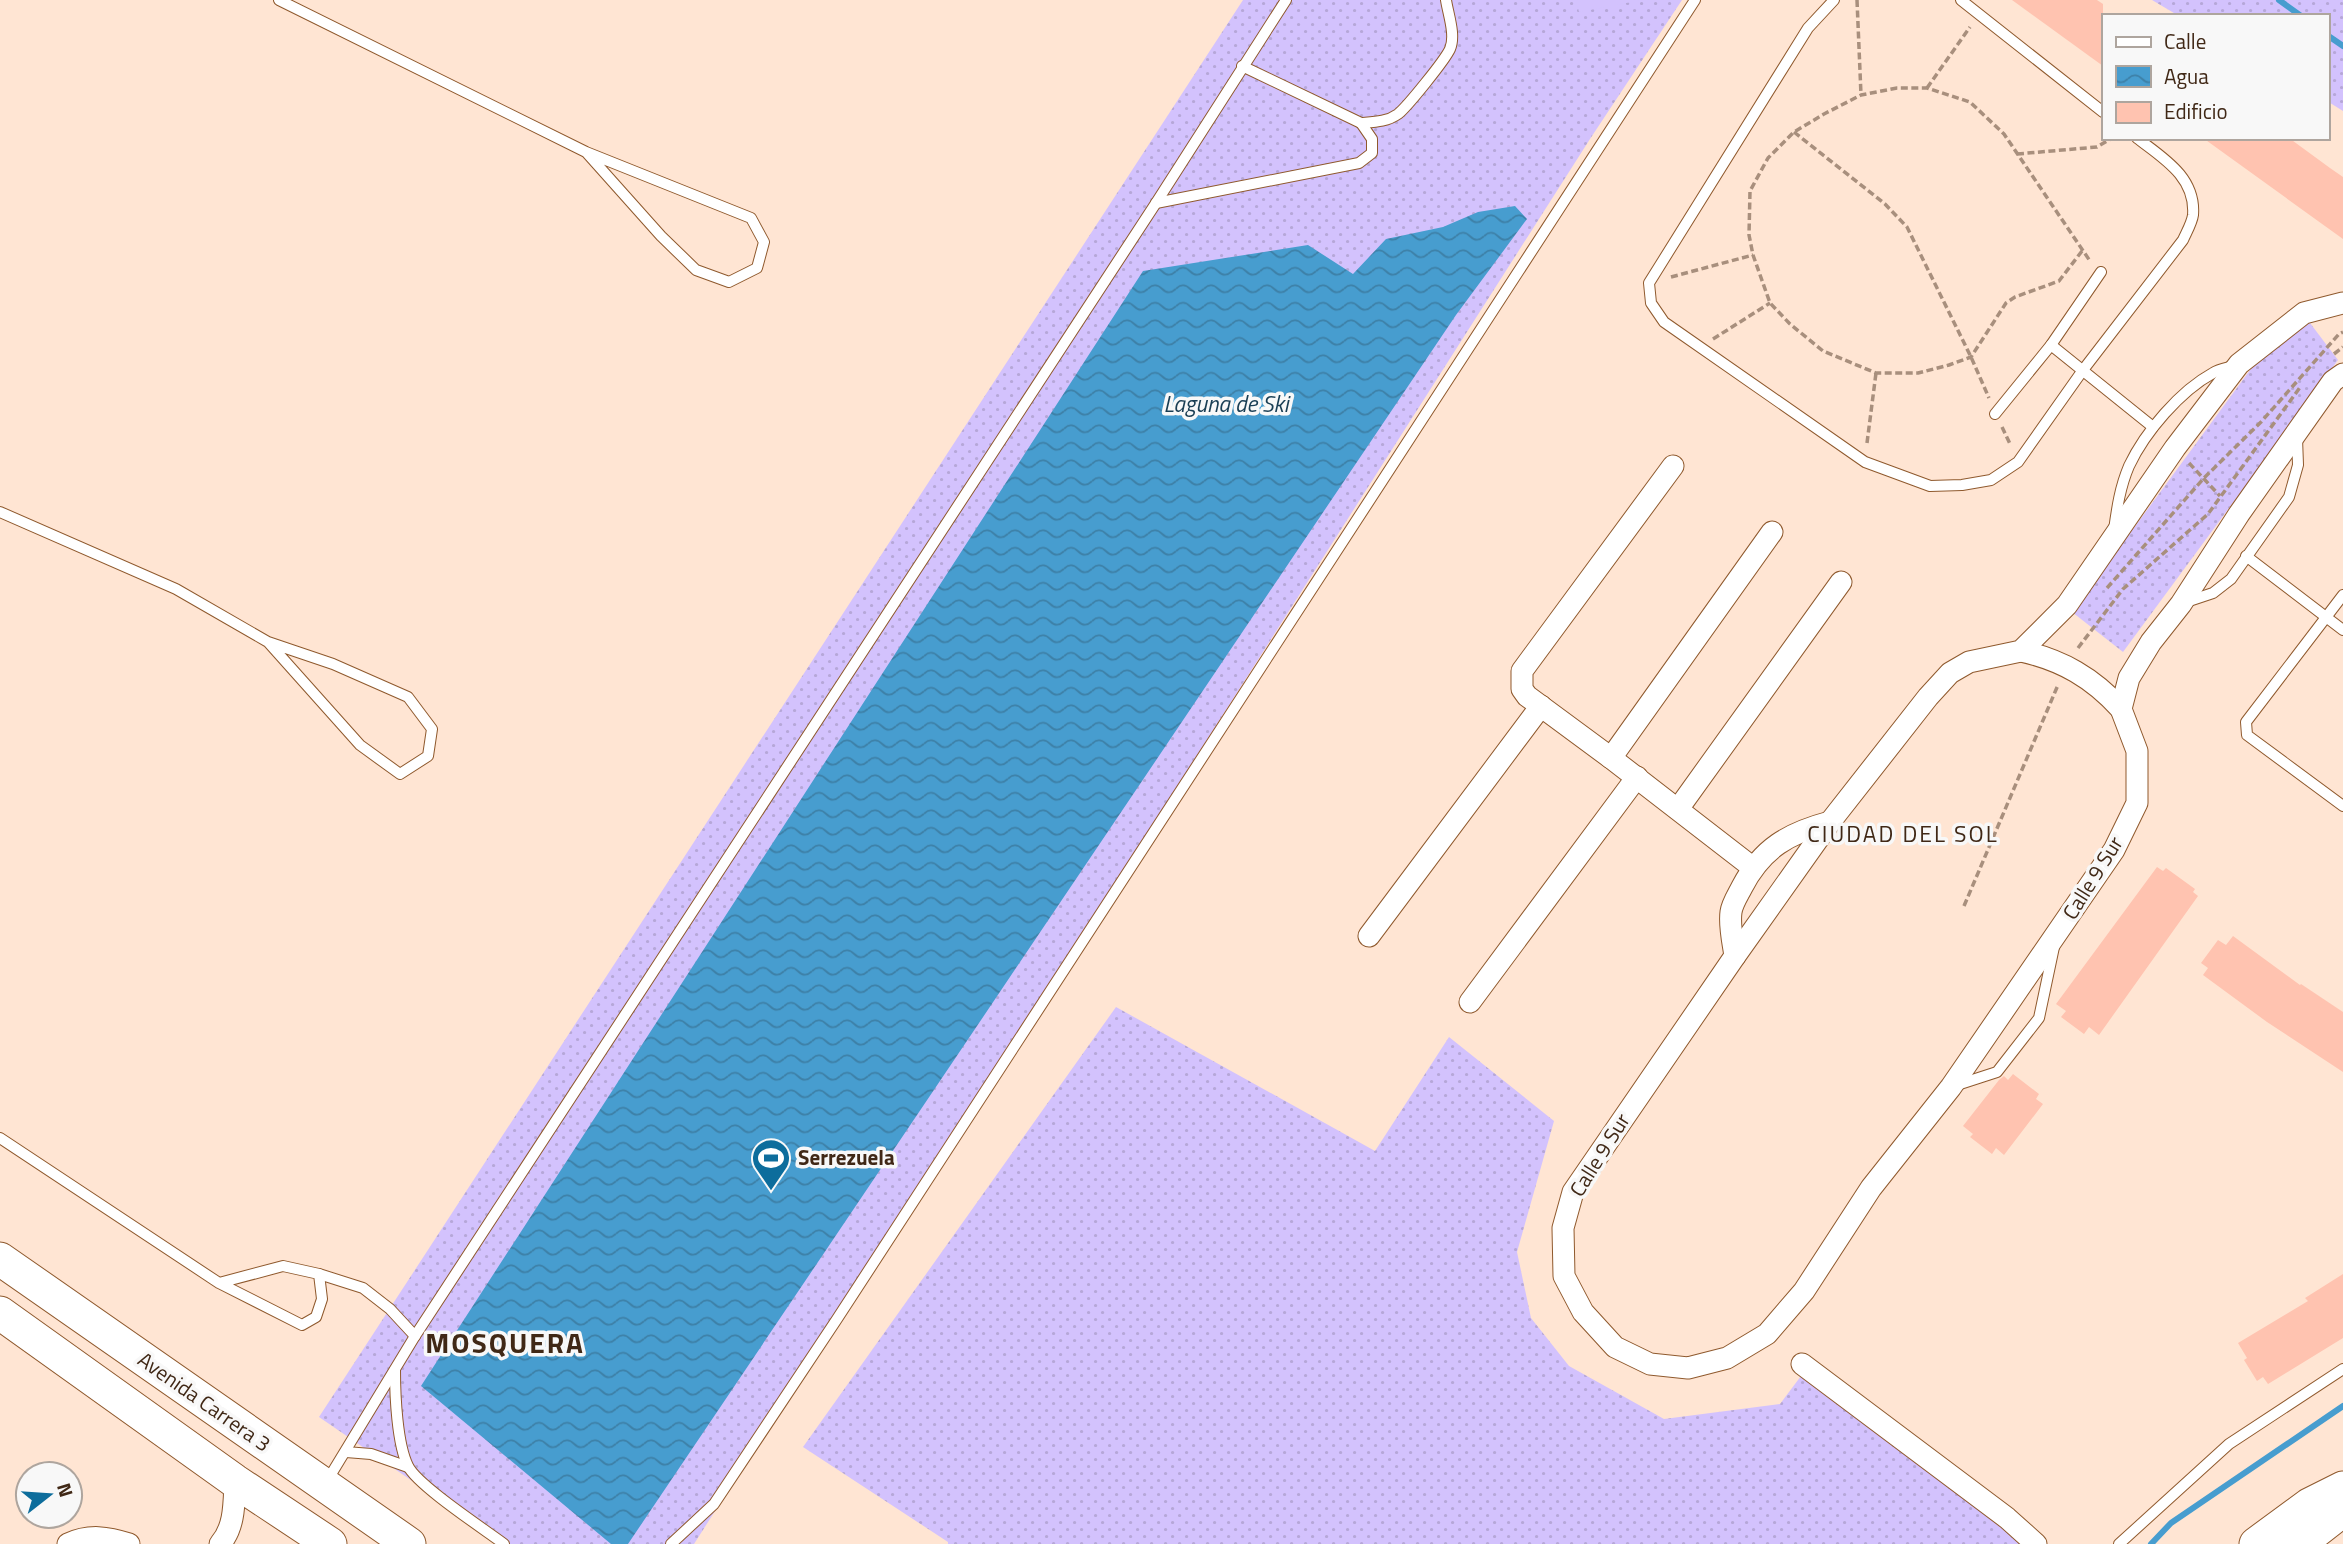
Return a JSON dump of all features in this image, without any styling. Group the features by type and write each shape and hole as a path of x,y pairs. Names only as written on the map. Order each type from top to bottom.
{"main road":[{"name":"Avenida Carrera 3","path":"0,1259 409,1544"},
{"path":"0,1313 236,1481 330,1544"},
{"path":"2256,1544 2309,1505 2343,1488"},
{"path":"2299,1544 2343,1510"}],"street":[{"path":"2021,651 2067,605 2175,448 2239,363 2304,313 2343,303"},
{"path":"2121,709 2129,678 2151,642 2333,381 2343,374"},
{"path":"1673,466 1522,671 1522,689 1527,696 1752,866"},
{"path":"1611,758 1772,532"},
{"path":"1678,809 1842,582"},
{"path":"2021,651 2051,658 2066,665 2105,691 2121,709"},
{"name":"Calle 9 Sur","path":"2021,651 1969,662 1950,673 1928,697 1830,821 1573,1192 1563,1228 1564,1276 1583,1312 1615,1347 1650,1364 1688,1368 1727,1358 1767,1334 1804,1291 1871,1188 1951,1087 2114,850 2137,803 2137,751 2121,709"},
{"path":"1369,936 1541,706"},
{"path":"1470,1002 1637,777"},
{"path":"1735,956 1731,909 1752,866 1786,837 1830,821"},
{"path":"1802,1364 2007,1518 2036,1544"},
{"path":"220,1544 227,1536 234,1511 236,1481"},
{"path":"68,1544 93,1537 111,1538 129,1544"}],"lane":[{"path":"279,0 586,152 751,218 764,242 757,268 729,282 696,270 661,236 586,152"},
{"path":"324,1486 415,1336 1286,0"},
{"path":"1242,66 1361,123 1382,122 1397,115 1450,49 1452,36 1446,0"},
{"path":"671,1544 714,1504 837,1319 1695,0"},
{"path":"1834,0 1808,28 1648,283 1651,303 1664,322 1865,462 1930,486 1962,485 1991,480 2018,462 2083,370 2183,240 2193,215 2190,188 2177,168 2140,140"},
{"path":"1961,0 2102,111"},
{"path":"1156,202 1359,163 1372,153 1372,139 1361,123"},
{"path":"1995,414 2051,345 2101,272"},
{"path":"2051,345 2153,427"},
{"path":"2113,536 2118,500 2129,466 2153,427 2185,394 2213,372 2239,363"},
{"path":"2180,604 2213,593 2231,579 2289,497 2298,466 2297,432"},
{"path":"0,512 176,589 268,642 333,664 408,697 432,729 428,756 400,774 360,746 268,642"},
{"path":"2246,555 2343,630"},
{"path":"2343,595 2246,722 2245,729 2246,735 2343,806"},
{"path":"1951,1087 1997,1072 2039,1018 2056,935"},
{"path":"0,1138 219,1283 302,1325 316,1317 322,1299 319,1274"},
{"path":"219,1283 283,1266 319,1274 363,1288 390,1308 415,1336"},
{"path":"2119,1544 2229,1444 2343,1369"},
{"path":"395,1370 400,1433 408,1467 422,1483 504,1544"},
{"path":"346,1452 371,1454 408,1467"}],"path":[{"path":"1857,0 1861,95"},
{"path":"1927,88 1979,14"},
{"path":"1927,88 1970,102 2004,134 2082,251 2059,281 2006,303 1971,356 1917,373 1877,373 1823,351 1790,324 1770,303 1749,235 1750,191 1768,158 1794,132 1861,95 1897,89 1927,88"},
{"path":"1794,132 1885,204 1907,227 1971,356 2018,462"},
{"path":"2017,154 2097,147 2109,140"},
{"path":"1648,283 1753,255"},
{"path":"1700,347 1770,303"},
{"path":"2106,588 2204,478 2261,422 2320,354 2343,332"},
{"path":"2328,358 2343,347"},
{"path":"1865,462 1877,373"},
{"path":"1964,906 2066,665 2123,589 2208,514 2309,378"},
{"path":"2175,448 2239,514"}],"shaded area":[{"path":"1243,0 1682,0 1590,139 694,1544 504,1544 319,1417"},
{"path":"1576,0 1642,0 1579,12"},
{"path":"2152,0 2343,0 2343,111 2329,102 2329,14 2176,14"},
{"path":"2307,319 2338,360 2123,652 2072,612 2267,347"},
{"path":"1116,1007 1375,1151 1449,1037 1554,1121 1517,1252 1531,1318 1569,1366 1664,1419 1780,1404 1807,1368 2022,1544 948,1544 803,1447"}],"water":[{"name":"Laguna de Ski","path":"1515,206 1527,219 1456,315 628,1544 611,1544 421,1386 1143,271 1308,245 1353,274 1386,239 1443,227 1478,212"}],"building":[{"path":"2012,0 2097,0 2103,4 2102,65"},
{"path":"2206,140 2292,140 2343,177 2343,239"},
{"path":"2157,867 2163,871 2166,868 2195,889 2193,892 2198,896 2099,1035 2089,1027 2084,1034 2061,1017 2066,1011 2056,1004"},
{"path":"2233,936 2300,985 2343,1012 2343,1072 2267,1022 2203,975 2208,968 2201,963 2218,940 2226,945"},
{"path":"2013,1074 2039,1094 2036,1099 2043,1104 2004,1155 1996,1148 1992,1154 1970,1137 1973,1134 1963,1126 1999,1080 2004,1076 2008,1080"},
{"path":"2343,1274 2343,1338 2268,1384 2263,1377 2257,1381 2244,1360 2247,1358 2238,1343 2308,1301 2305,1298"}],"waterway":[{"path":"2279,0 2298,14"},
{"path":"2329,36 2343,46"},
{"path":"2151,1544 2171,1523 2343,1406"}],"place":[{"name":"Serrezuela","path":"771,1192"}],"district":[{"name":"CIUDAD DEL SOL","path":"1903,834"},
{"name":"MOSQUERA","path":"505,1343"}]}
